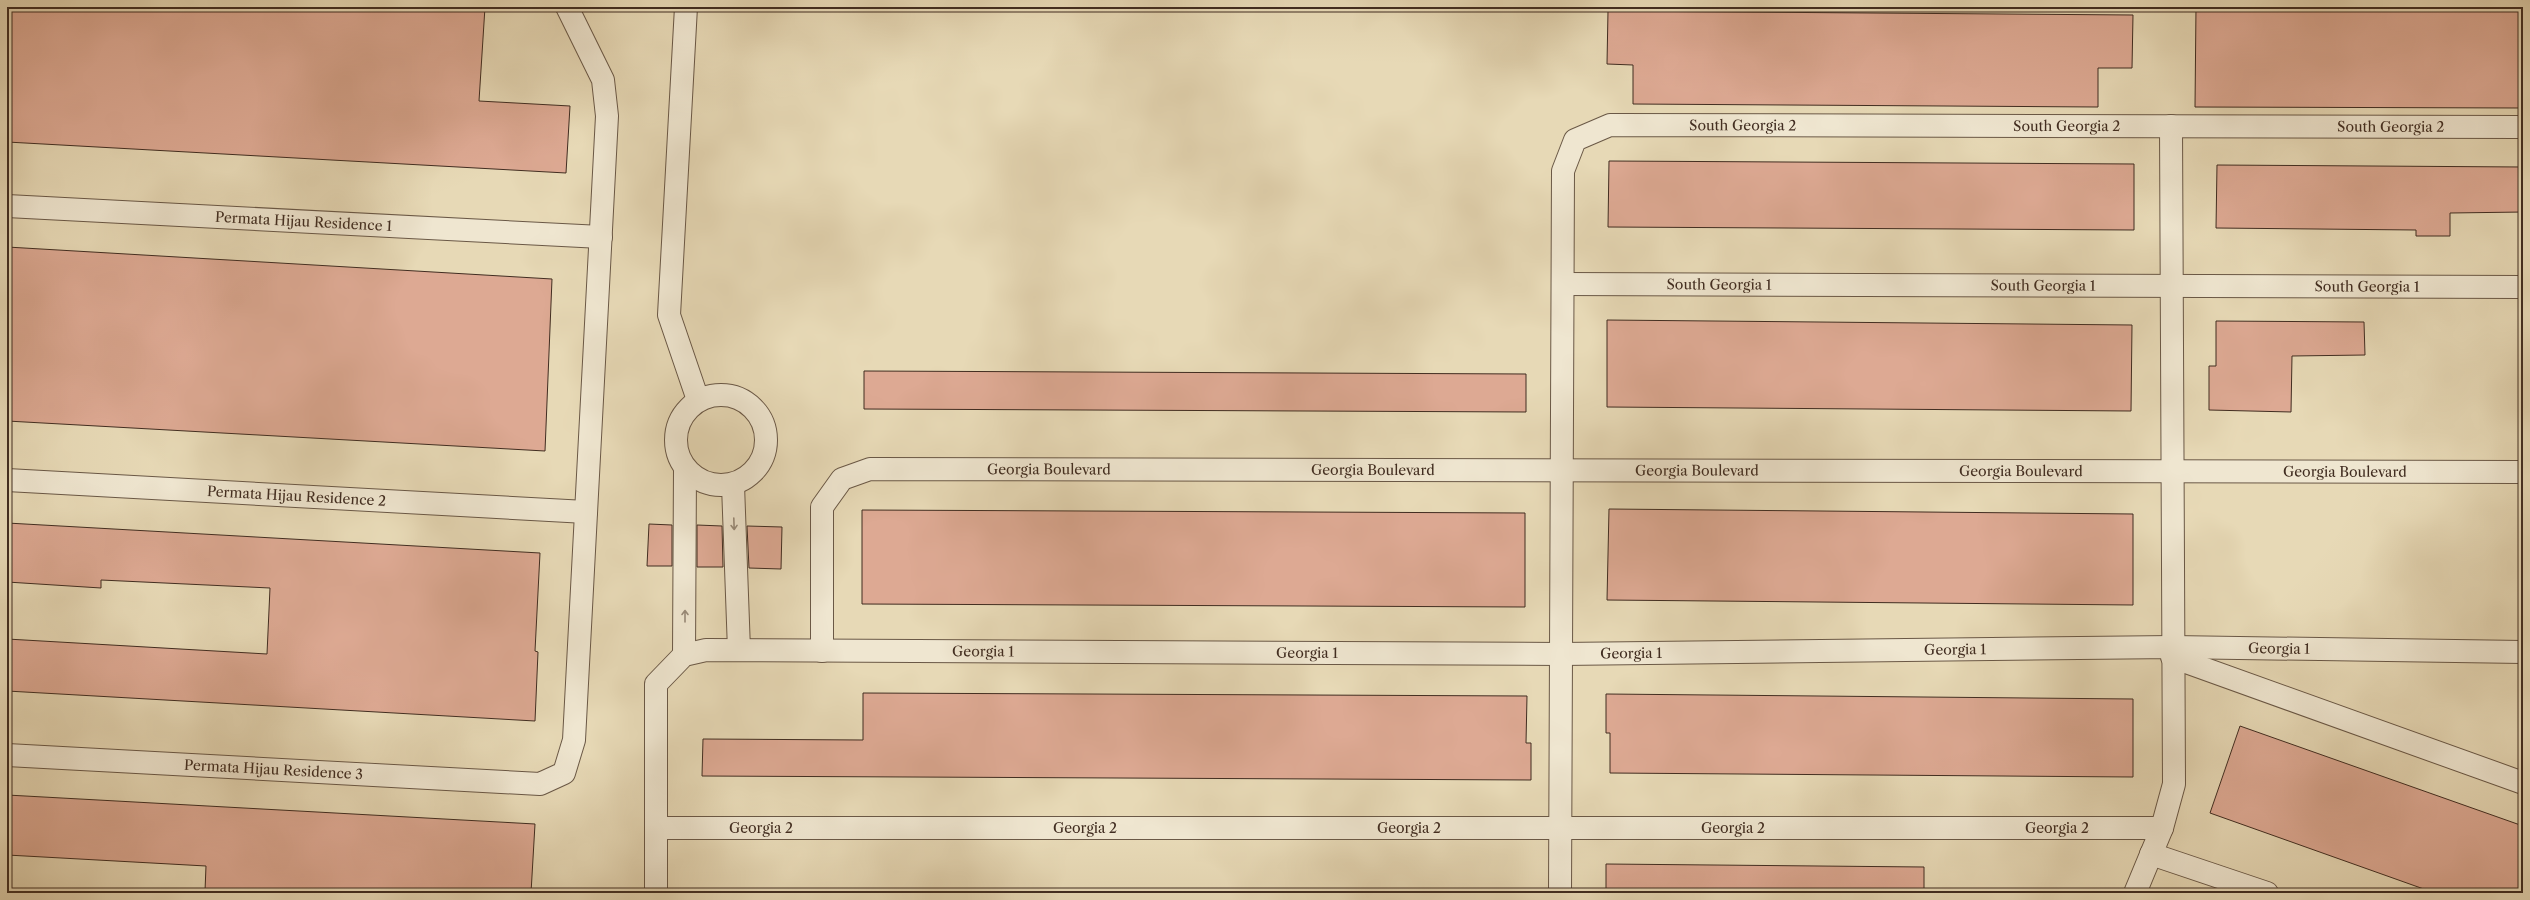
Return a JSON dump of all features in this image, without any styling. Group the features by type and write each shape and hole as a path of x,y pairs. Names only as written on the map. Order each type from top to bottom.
{"street":[{"path":"568,7 603,80 607,116 586,512"},
{"path":"686,7 669,314 698,400"},
{"name":"South Georgia 2","path":"1563,284 1563,171 1575,140 1610,126 2523,127"},
{"path":"2135,893 2162,828 2174,784 2171,126"},
{"name":"Permata Hijau Residence 1","path":"7,206 601,237"},
{"path":"1560,893 1563,284"},
{"name":"South Georgia 1","path":"1563,284 2523,287"},
{"path":"656,893 656,684 684,655 685,469 674,445 680,419 698,400 723,394 729,396 747,403 763,423 766,448 755,471 733,485 706,484 685,469"},
{"name":"Georgia Boulevard","path":"822,651 822,507 842,479 870,469 2172,470 2523,472"},
{"name":"Permata Hijau Residence 2","path":"7,480 586,512"},
{"path":"733,485 739,650"},
{"name":"Permata Hijau Residence 3","path":"7,755 540,784 564,773 574,740 586,512"},
{"name":"Georgia 1","path":"684,655 706,650 1561,654 2523,652"},
{"name":"Georgia 1","path":"2173,652 2523,783"},
{"name":"Georgia 2","path":"657,828 2162,828"},
{"path":"2151,854 2267,893"}],"building":[{"path":"7,7 485,7 479,101 570,106 566,173 7,142"},
{"path":"2196,7 2523,7 2523,108 2195,107"},
{"path":"1608,11 2133,15 2132,68 2098,68 2098,107 1633,104 1633,65 1607,64"},
{"path":"1609,161 2134,164 2134,230 1608,227"},
{"path":"2217,165 2523,167 2523,212 2450,213 2450,236 2416,236 2416,230 2216,228"},
{"path":"7,247 552,279 545,451 7,421"},
{"path":"1607,320 2132,325 2131,411 1607,407"},
{"path":"2216,321 2364,322 2365,355 2292,356 2291,412 2209,410 2209,366 2216,366"},
{"path":"864,371 1526,374 1526,412 864,409"},
{"path":"1609,509 2133,514 2133,605 1607,600"},
{"path":"862,510 1525,513 1525,607 862,604"},
{"path":"7,523 540,553 535,651 538,652 535,721 7,691 7,639 267,654 270,588 101,580 101,588 7,582"},
{"path":"649,524 672,525 672,566 647,566"},
{"path":"697,525 722,526 723,567 697,567"},
{"path":"747,526 782,527 781,569 749,568"},
{"path":"863,693 1527,696 1526,743 1531,743 1531,780 702,776 703,739 863,740"},
{"path":"1606,694 2133,699 2133,777 1610,773 1610,733 1606,733"},
{"path":"2240,726 2523,826 2523,893 2435,893 2210,813"},
{"path":"7,795 535,824 531,893 246,893 205,891 206,866 7,855"},
{"path":"1606,864 1924,867 1924,893 1606,893"}]}
